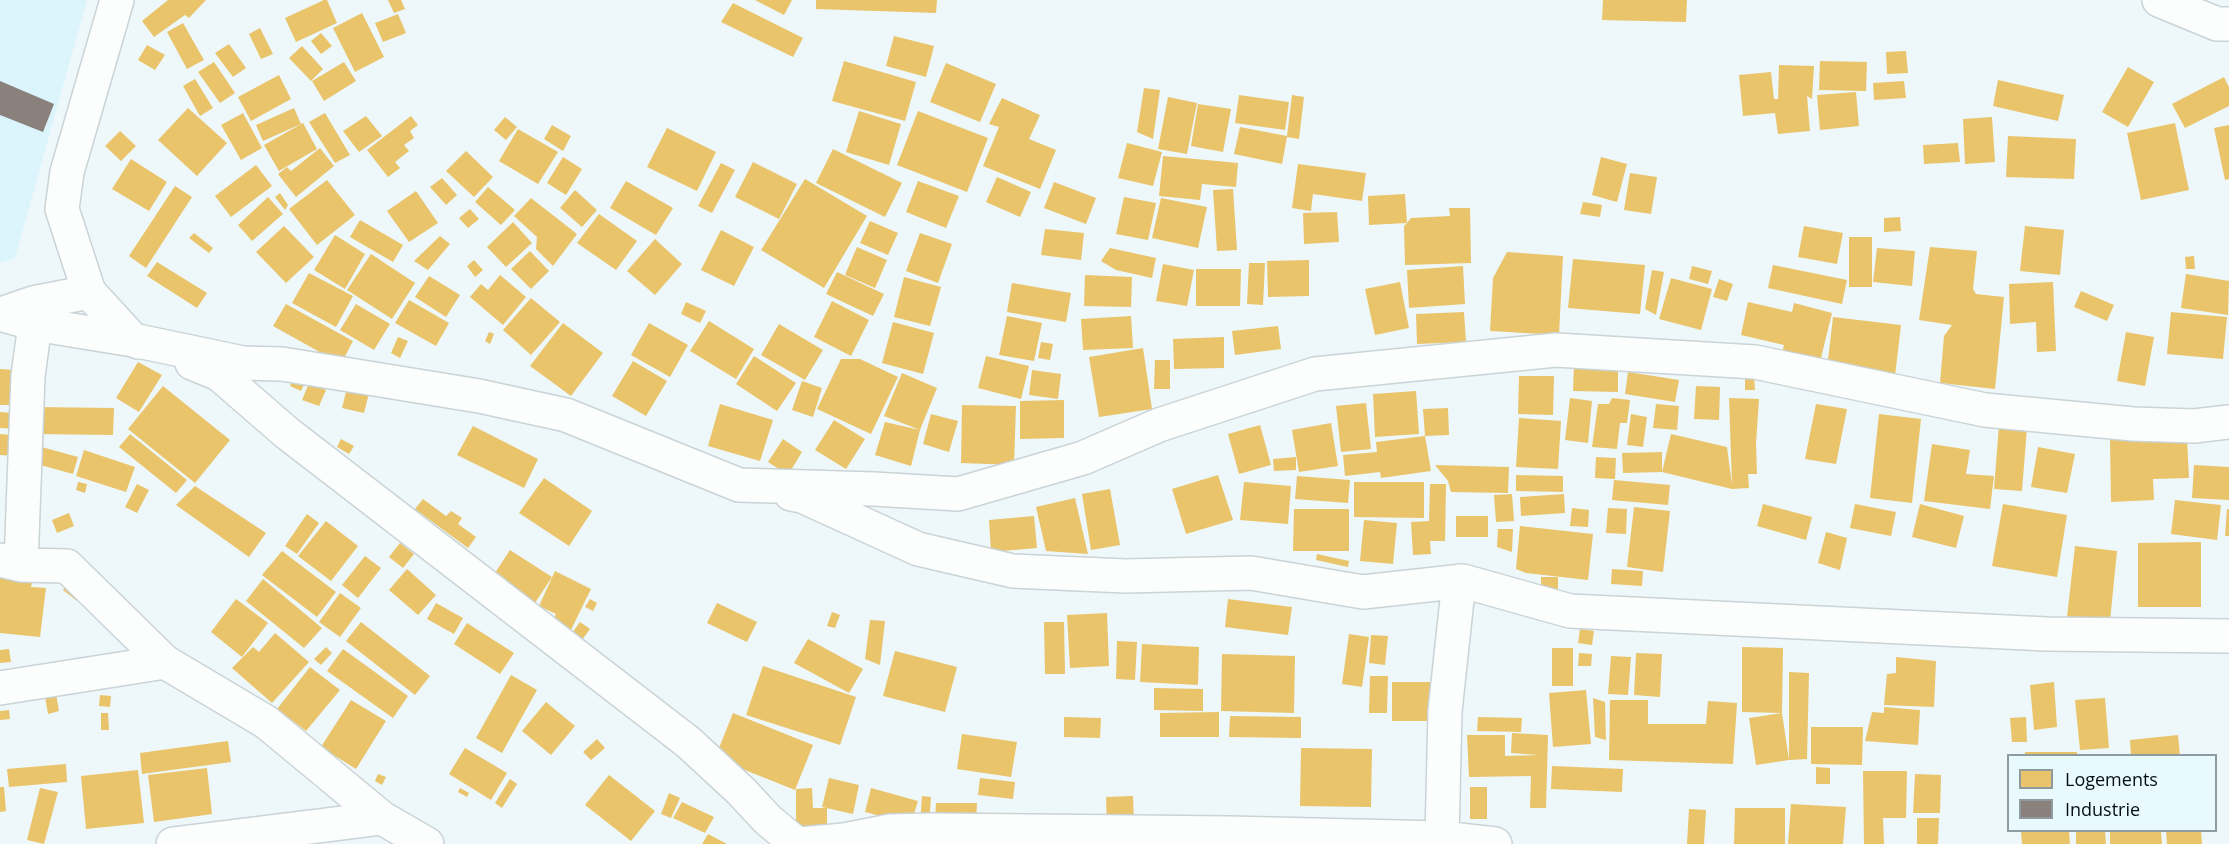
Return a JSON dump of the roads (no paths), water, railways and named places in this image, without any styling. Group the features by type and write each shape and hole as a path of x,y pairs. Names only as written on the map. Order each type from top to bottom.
{"street":[{"path":"117,0 67,172 62,209 89,292 133,340 219,374 287,434 688,742 741,791 768,820 799,844 845,842 890,831 931,830 1442,838 1495,844"},
{"path":"2159,0 2217,24 2229,24"},
{"path":"1,314 33,303 89,292"},
{"path":"1,314 35,324 133,340 243,363 294,366 479,396 566,415 739,484 802,496 918,549 1013,571 1125,576 1251,573 1363,592 1459,581 1570,611 2047,634 2229,636"},
{"path":"35,324 10,563 67,566 165,662 266,722 382,818 427,844"},
{"path":"739,484 958,494 1083,458 1159,425 1314,374 1556,350 1755,362 1985,410 2133,424 2194,426 2229,422"},
{"path":"1442,838 1445,711 1459,581"},
{"path":"0,688 165,662"},
{"path":"173,844 382,818"}]}
